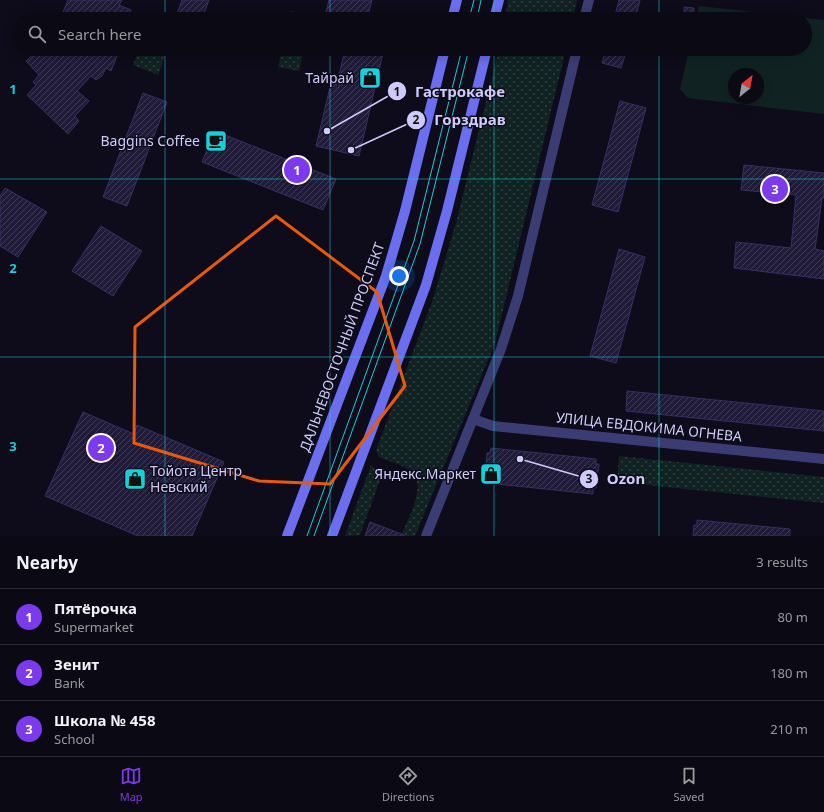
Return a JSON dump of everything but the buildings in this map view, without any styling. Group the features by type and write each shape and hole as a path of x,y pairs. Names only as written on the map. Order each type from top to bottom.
{"main road":[{"path":"454,12 457,0"},
{"path":"496,12 499,0"},
{"name":"ДАЛЬНЕВОСТОЧНЫЙ ПРОСПЕКТ","path":"287,536 386,276 405,211 443,56"},
{"path":"332,536 426,285 447,211 485,56"}],"street":[{"path":"586,12 589,0"},
{"path":"426,536 501,349 518,296 575,56"},
{"name":"УЛИЦА ЕВДОКИМА ОГНЕВА","path":"473,419 493,426 824,458"}],"highlighted area":[{"path":"276,216 377,292 405,386 330,484 259,481 134,443 135,327"}],"green space":[{"path":"508,0 577,0 574,12 506,12"},
{"path":"699,6 753,12 698,12"},
{"path":"812,19 824,20 824,114 739,104 764,104 764,68 728,68 728,103 688,98 680,89 687,56 812,56"},
{"path":"136,56 165,56 158,75 133,65"},
{"path":"280,56 302,56 299,71 278,67"},
{"path":"497,56 564,56 495,343 415,536 401,536 415,500 417,482 414,475 408,469 379,457 376,450 433,299 456,223"},
{"path":"619,456 824,477 824,503 617,482"},
{"path":"371,465 380,473 380,480 360,535 345,536"}],"tram line":[{"path":"471,12 474,0"},
{"path":"478,12 481,0"},
{"path":"307,536 414,241 460,56"},
{"path":"314,536 420,244 467,56"}],"place":[{"name":"Тайрай","path":"370,78"},
{"name":"Гастрокафе","path":"327,131"},
{"name":"Baggins Coffee","path":"216,141"},
{"name":"Горздрав","path":"351,150"},
{"name":"Пятёрочка","path":"297,170"},
{"name":"Школа № 458","path":"775,189"},
{"name":"Зенит","path":"101,448"},
{"name":"Ozon","path":"520,459"},
{"name":"Яндекс.Маркет","path":"491,474"},
{"name":"Тойота Центр Невский","path":"135,479"}]}
